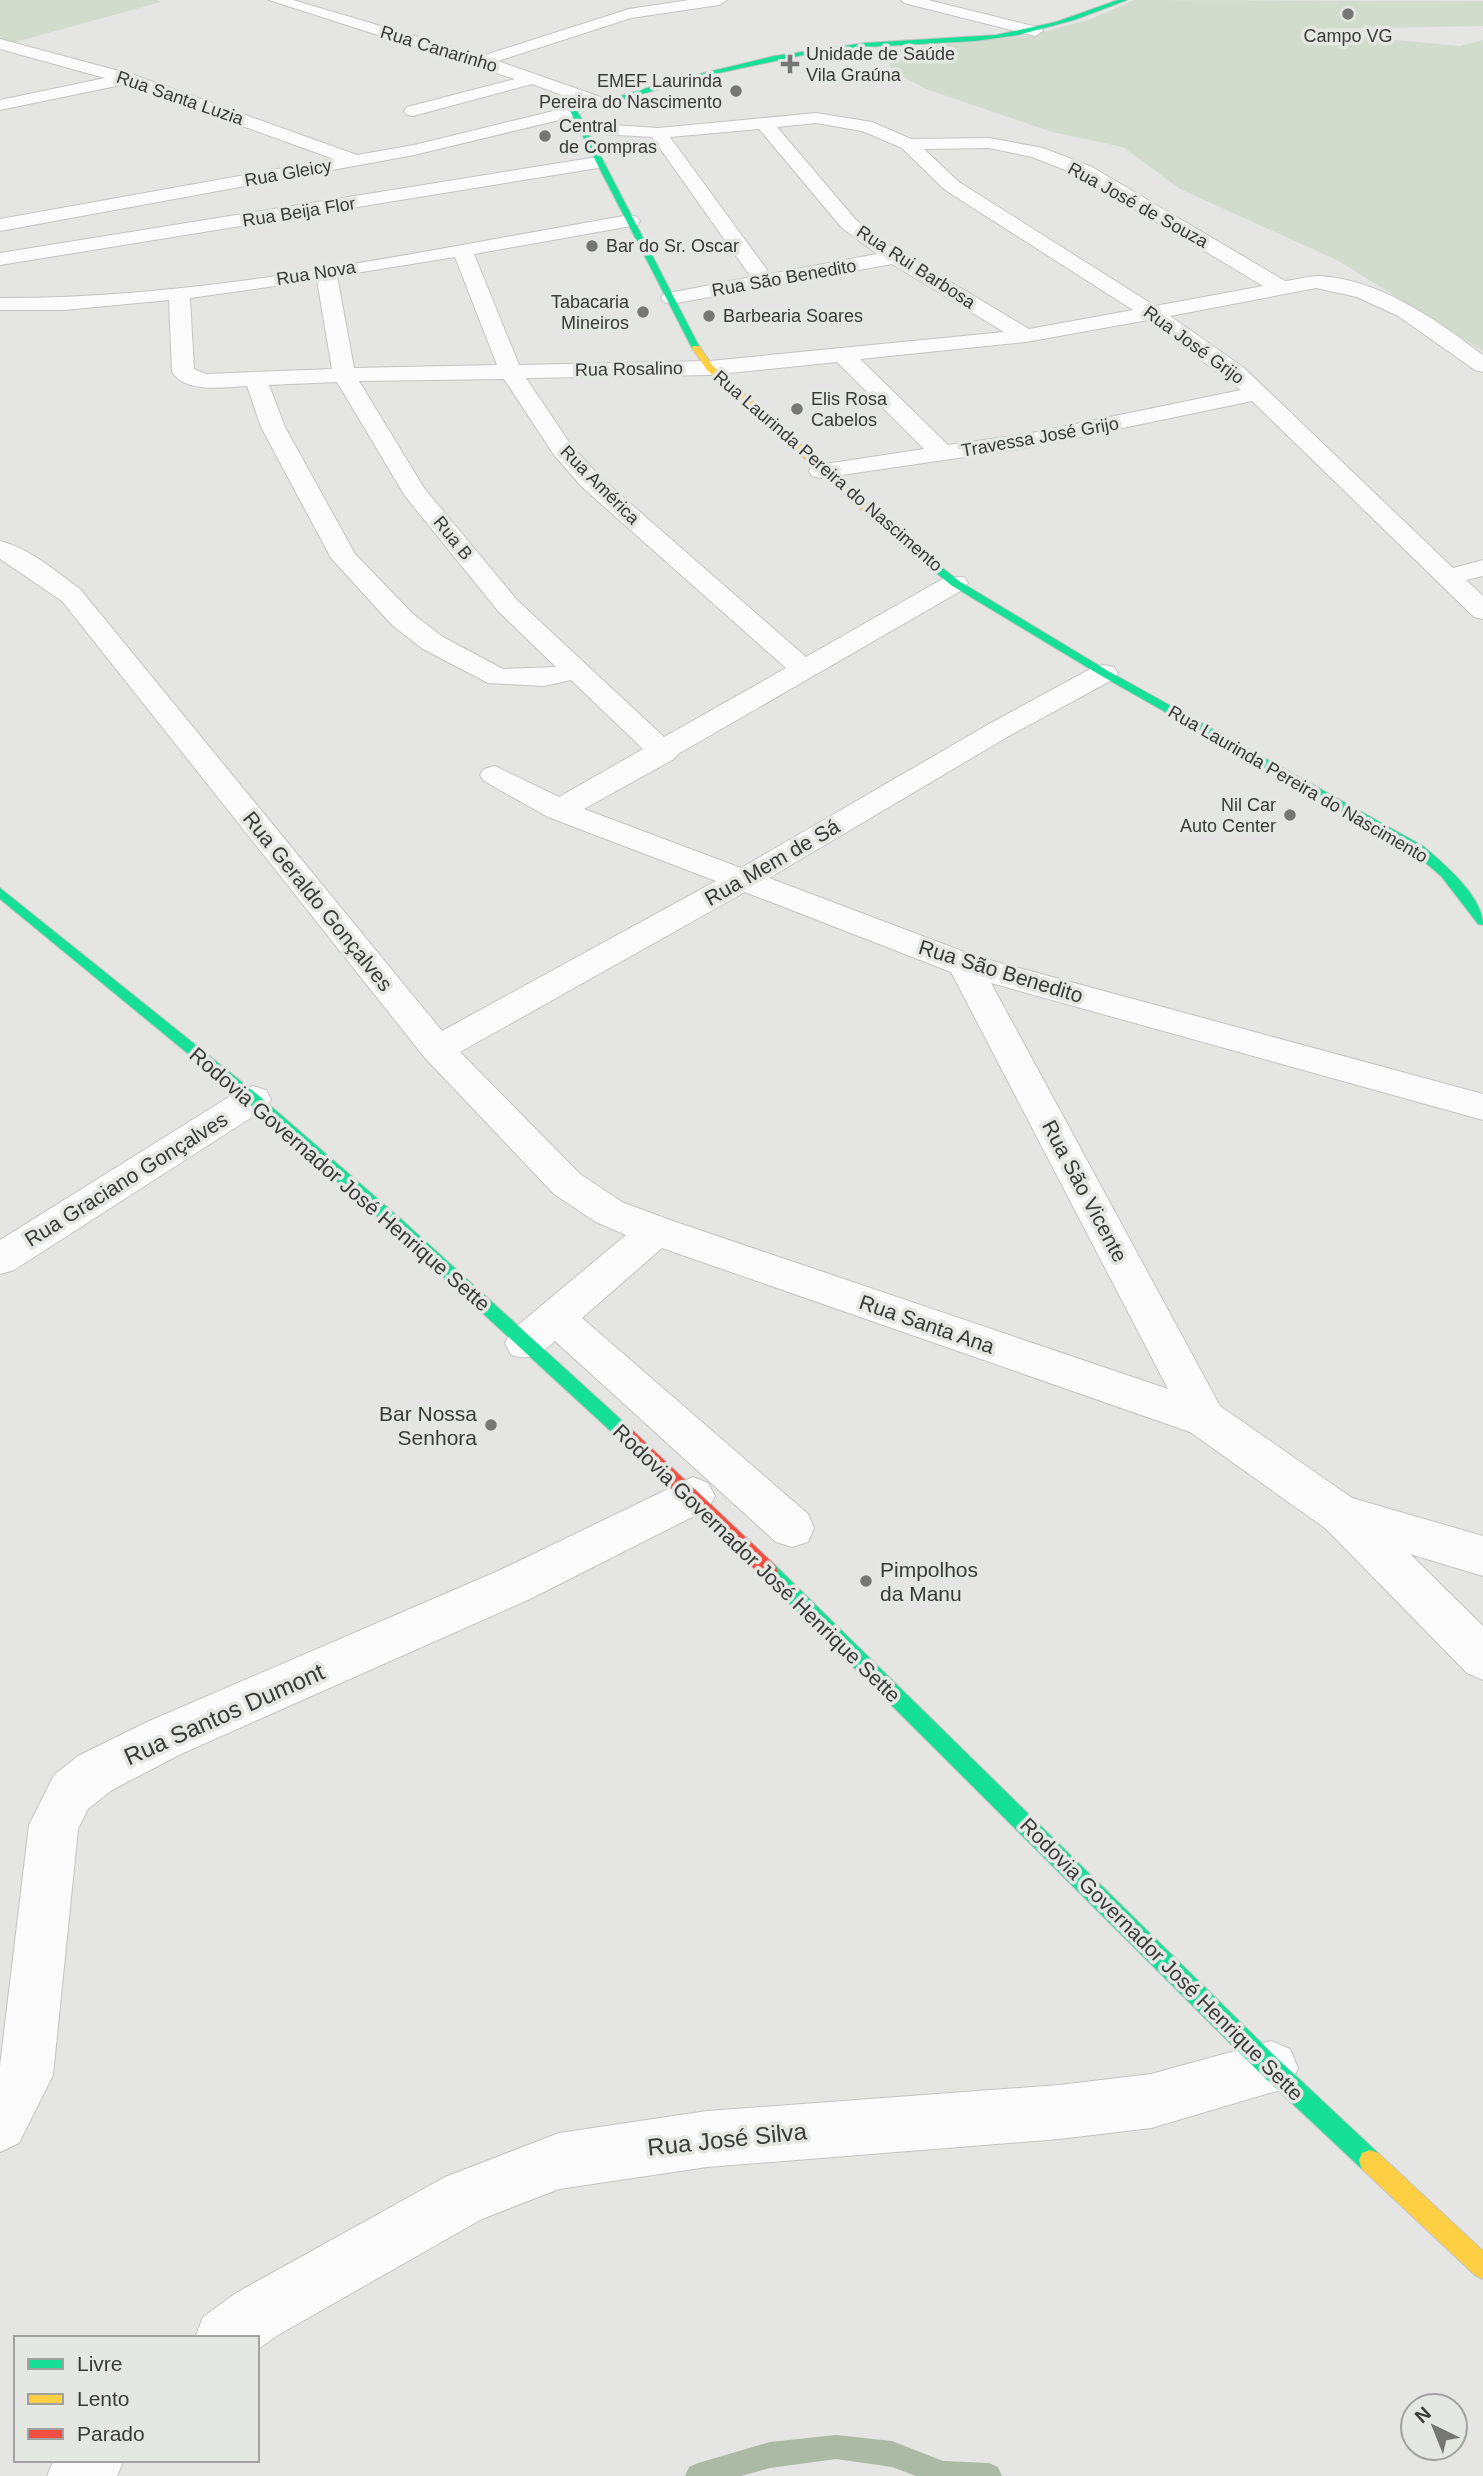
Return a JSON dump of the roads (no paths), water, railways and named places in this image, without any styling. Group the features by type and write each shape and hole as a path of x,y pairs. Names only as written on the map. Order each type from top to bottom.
{"street":[{"name":"Rua Canarinho","path":"277,0 482,61 600,103"},
{"path":"482,61 629,15 719,0"},
{"path":"909,0 1035,31"},
{"path":"574,111 719,68 782,55 1035,31 1124,0"},
{"name":"Rua Santa Luzia","path":"0,44 128,79 356,161"},
{"path":"0,104 128,79"},
{"path":"413,111 533,79"},
{"name":"Rua Gleicy","path":"0,226 356,161 574,111"},
{"name":"Rua Laurinda Pereira do Nascimento","path":"574,111 597,163 697,349 710,368 821,471 955,583 1104,673 1418,849 1446,873 1483,921"},
{"name":"Rua José de Souza","path":"583,128 635,129 658,133 816,118 842,121 888,134 908,144 989,143 1037,152 1085,171 1280,287"},
{"name":"Rua Rui Barbosa","path":"763,122 849,224 872,243 1026,336"},
{"path":"658,133 766,283"},
{"name":"Rua José Grijo","path":"908,144 952,186 1154,314 1236,372 1483,611"},
{"name":"Rua Beija Flor","path":"0,259 597,163"},
{"name":"Rua Nova","path":"0,304 91,302 179,293 326,272 630,221"},
{"name":"Rua América","path":"462,248 510,371 562,450 591,482 805,671"},
{"name":"Rua São Benedito","path":"671,298 766,283 896,257"},
{"name":"Rua B","path":"326,272 344,375 414,491 508,606 574,671 664,752"},
{"path":"1154,314 1280,287 1316,282 1343,285 1381,297 1417,316 1483,365"},
{"name":"Rua Rosalino","path":"179,293 183,372 203,382 344,375 710,368 1026,336 1154,314"},
{"path":"843,355 942,453"},
{"path":"256,378 274,427 344,558 403,620 433,643 498,677 544,678 574,671"},
{"name":"Travessa José Grijo","path":"821,471 1105,427 1258,393"},
{"name":"Rua Geraldo Gonçalves","path":"0,549 20,558 71,595 437,1049 567,1184 609,1212 656,1231"},
{"path":"1448,577 1483,568"},
{"path":"559,810 955,583"},
{"name":"Rua Mem de Sá","path":"437,1049 745,878 999,730 1104,673"},
{"name":"Rua São Benedito","path":"495,775 559,810 745,878 964,964 1483,1107"},
{"name":"Rodovia Governador José Henrique Sette","path":"0,892 253,1099 693,1496 1271,2068 1483,2267"},
{"name":"Rua São Vicente","path":"964,964 1205,1419"},
{"name":"Rua Graciano Gonçalves","path":"0,1259 253,1099"},
{"path":"525,1343 656,1231"},
{"name":"Rua Santa Ana","path":"656,1231 1205,1419 1340,1514 1483,1658"},
{"path":"569,1330 792,1528"},
{"name":"Rua Santos Dumont","path":"0,2124 26,2075 54,1825 71,1792 95,1773 164,1738 514,1585 693,1496"},
{"name":"Rua Santa Ana","path":"1340,1514 1483,1556"},
{"name":"Rua José Silva","path":"227,2336 257,2314 465,2197 559,2161 707,2139 1059,2112 1151,2101 1271,2068"},
{"path":"78,2476 91,2462"}],"waterway":[{"path":"698,2476 770,2455 836,2447 892,2454 943,2474 989,2476"}],"place":[{"name":"Campo VG","path":"1348,14"},
{"name":"Unidade de Saúde Vila Graúna","path":"790,64"},
{"name":"EMEF Laurinda Pereira do Nascimento","path":"736,91"},
{"name":"Central de Compras","path":"545,136"},
{"name":"Bar do Sr. Oscar","path":"592,246"},
{"name":"Tabacaria Mineiros","path":"643,312"},
{"name":"Barbearia Soares","path":"709,316"},
{"name":"Elis Rosa Cabelos","path":"797,409"},
{"name":"Nil Car Auto Center","path":"1290,815"},
{"name":"Bar Nossa Senhora","path":"491,1425"},
{"name":"Pimpolhos da Manu","path":"866,1581"}]}
